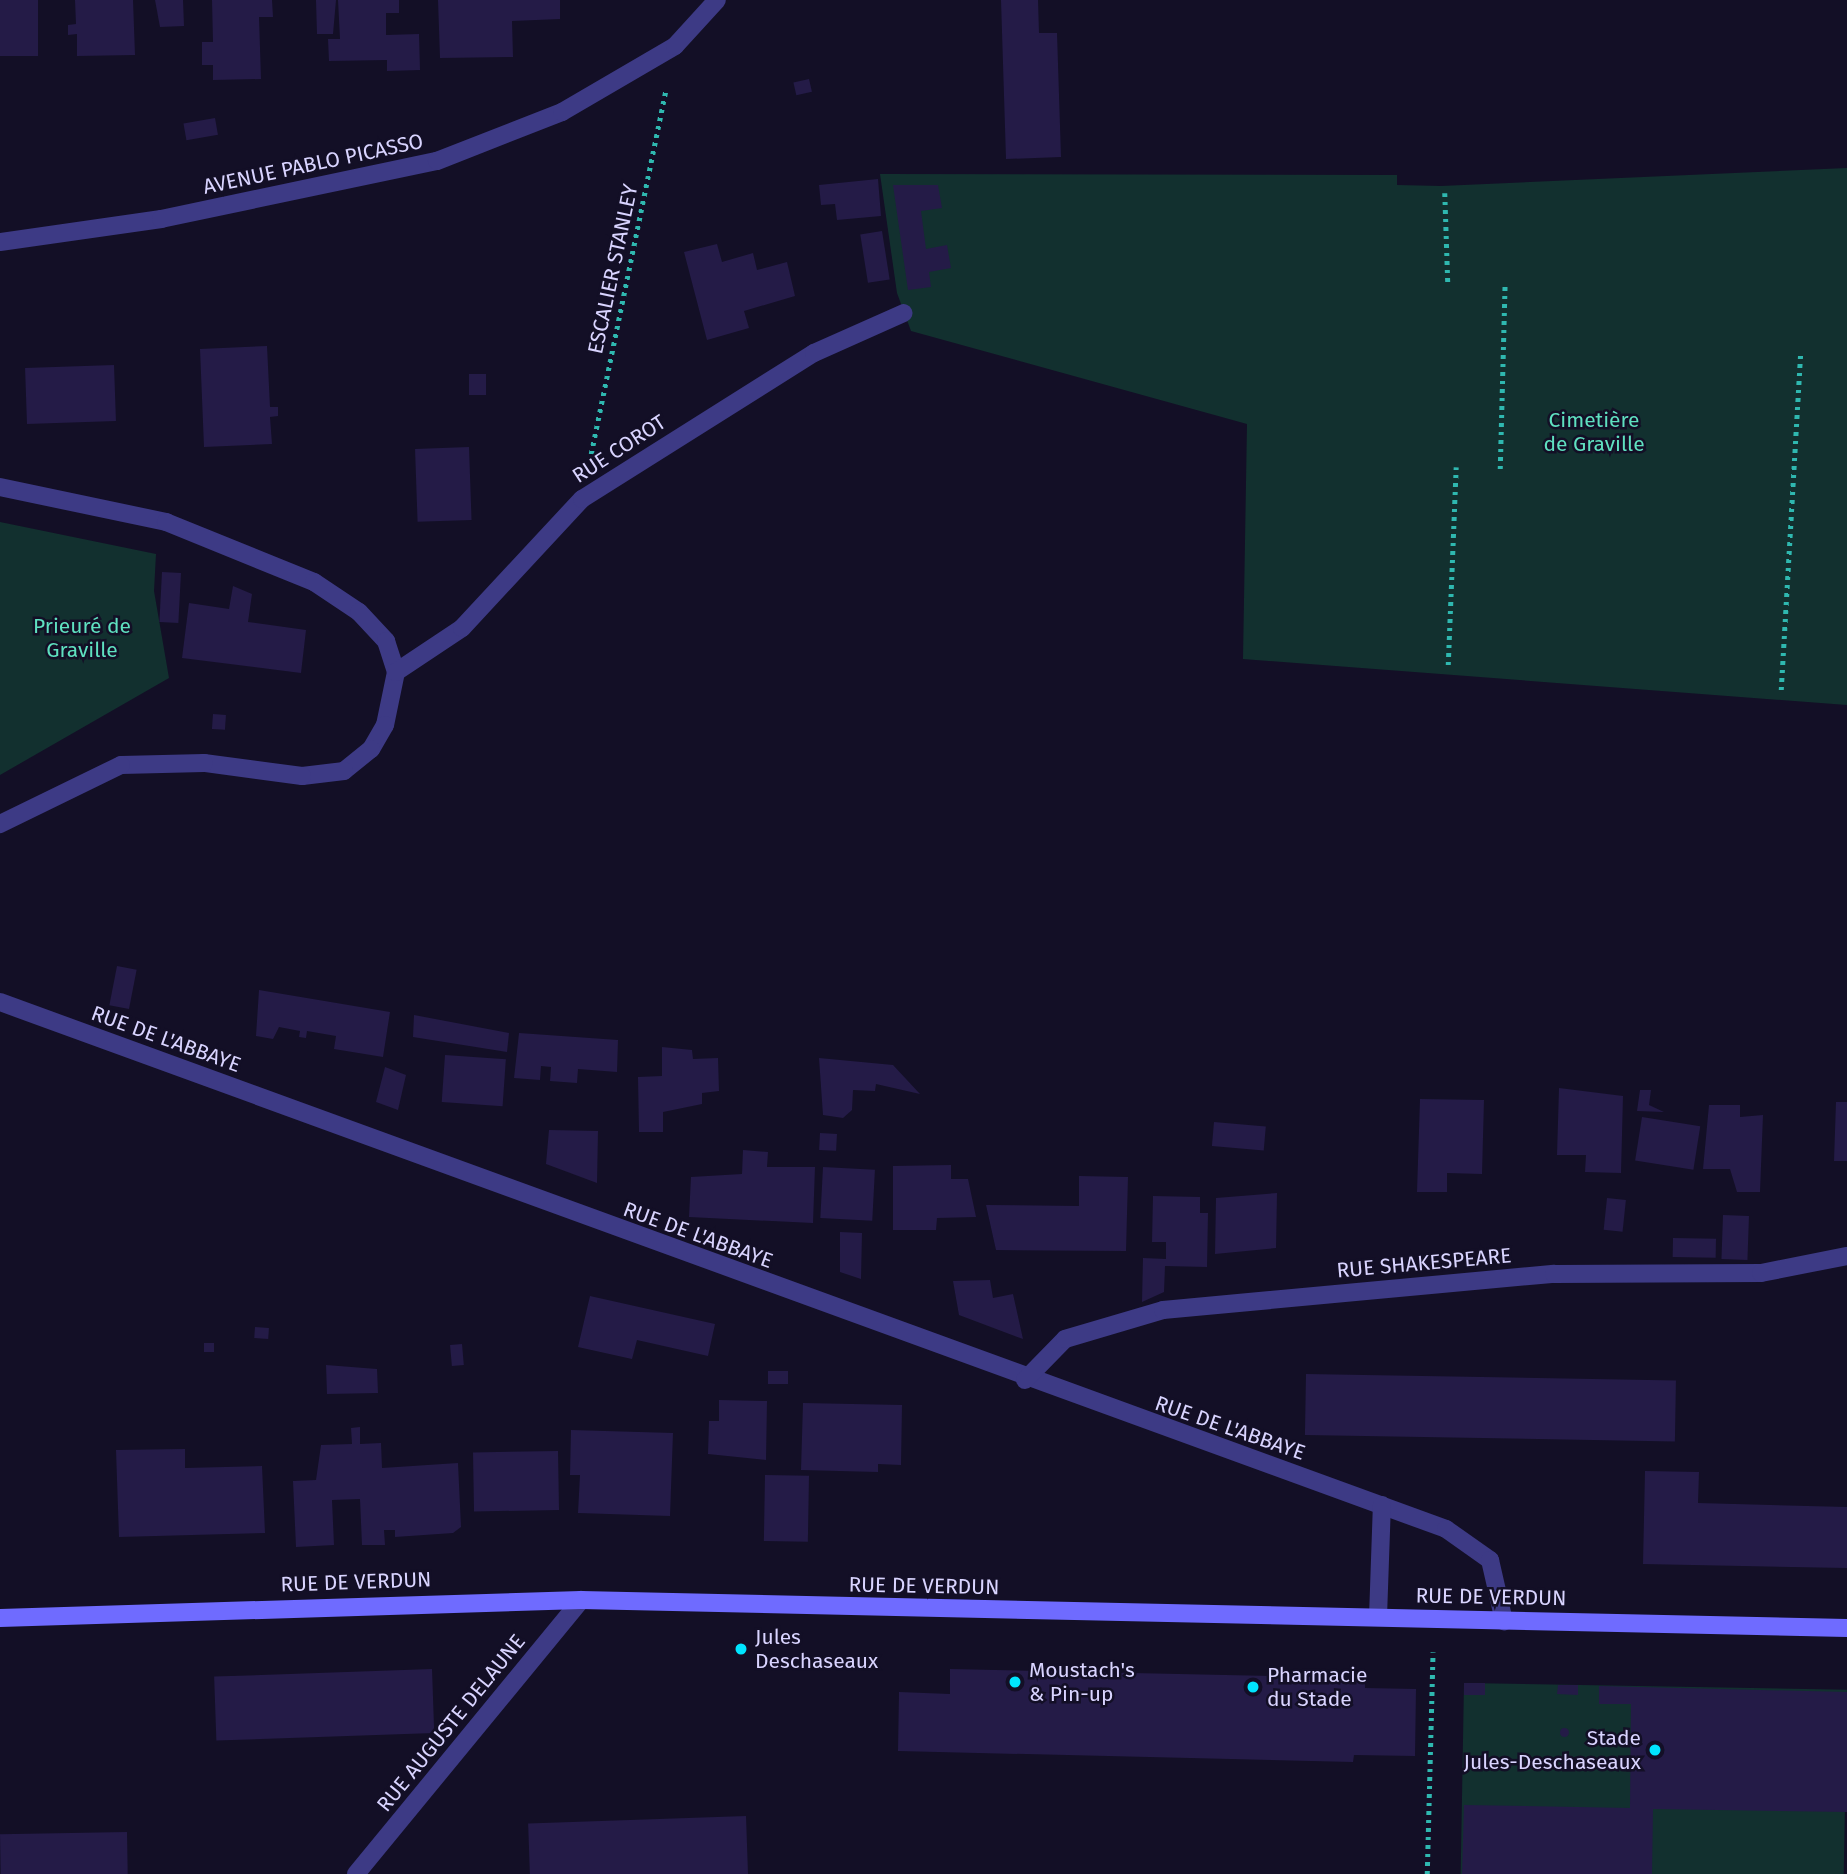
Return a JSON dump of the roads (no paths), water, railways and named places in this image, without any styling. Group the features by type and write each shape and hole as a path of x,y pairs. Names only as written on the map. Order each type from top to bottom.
{"main road":[{"name":"RUE DE VERDUN","path":"0,1618 581,1600 1847,1628"}],"street":[{"name":"AVENUE PABLO PICASSO","path":"0,242 161,219 437,161 562,112 675,46 717,0"},
{"name":"RUE COROT","path":"396,672 462,628 582,499 814,353 904,313"},
{"path":"0,487 166,522 314,582 359,612 386,641 396,672 385,725 370,749 344,771 302,776 204,763 121,765 0,824"},
{"name":"RUE DE L'ABBAYE","path":"0,1002 1025,1380 1446,1529 1490,1560 1504,1621"},
{"name":"RUE SHAKESPEARE","path":"1025,1380 1065,1339 1163,1310 1554,1274 1760,1273 1847,1256"},
{"path":"1378,1617 1382,1505"},
{"name":"RUE AUGUSTE DELAUNE","path":"356,1874 581,1600"}],"place":[{"name":"Jules Deschaseaux","path":"741,1649"},
{"name":"Moustach's & Pin-up","path":"1015,1682"},
{"name":"Pharmacie du Stade","path":"1253,1687"},
{"name":"Stade Jules-Deschaseaux","path":"1655,1750"}],"park label":[{"name":"Cimetière de Graville","path":"1594,432"},
{"name":"Prieuré de Graville","path":"82,638"}]}
